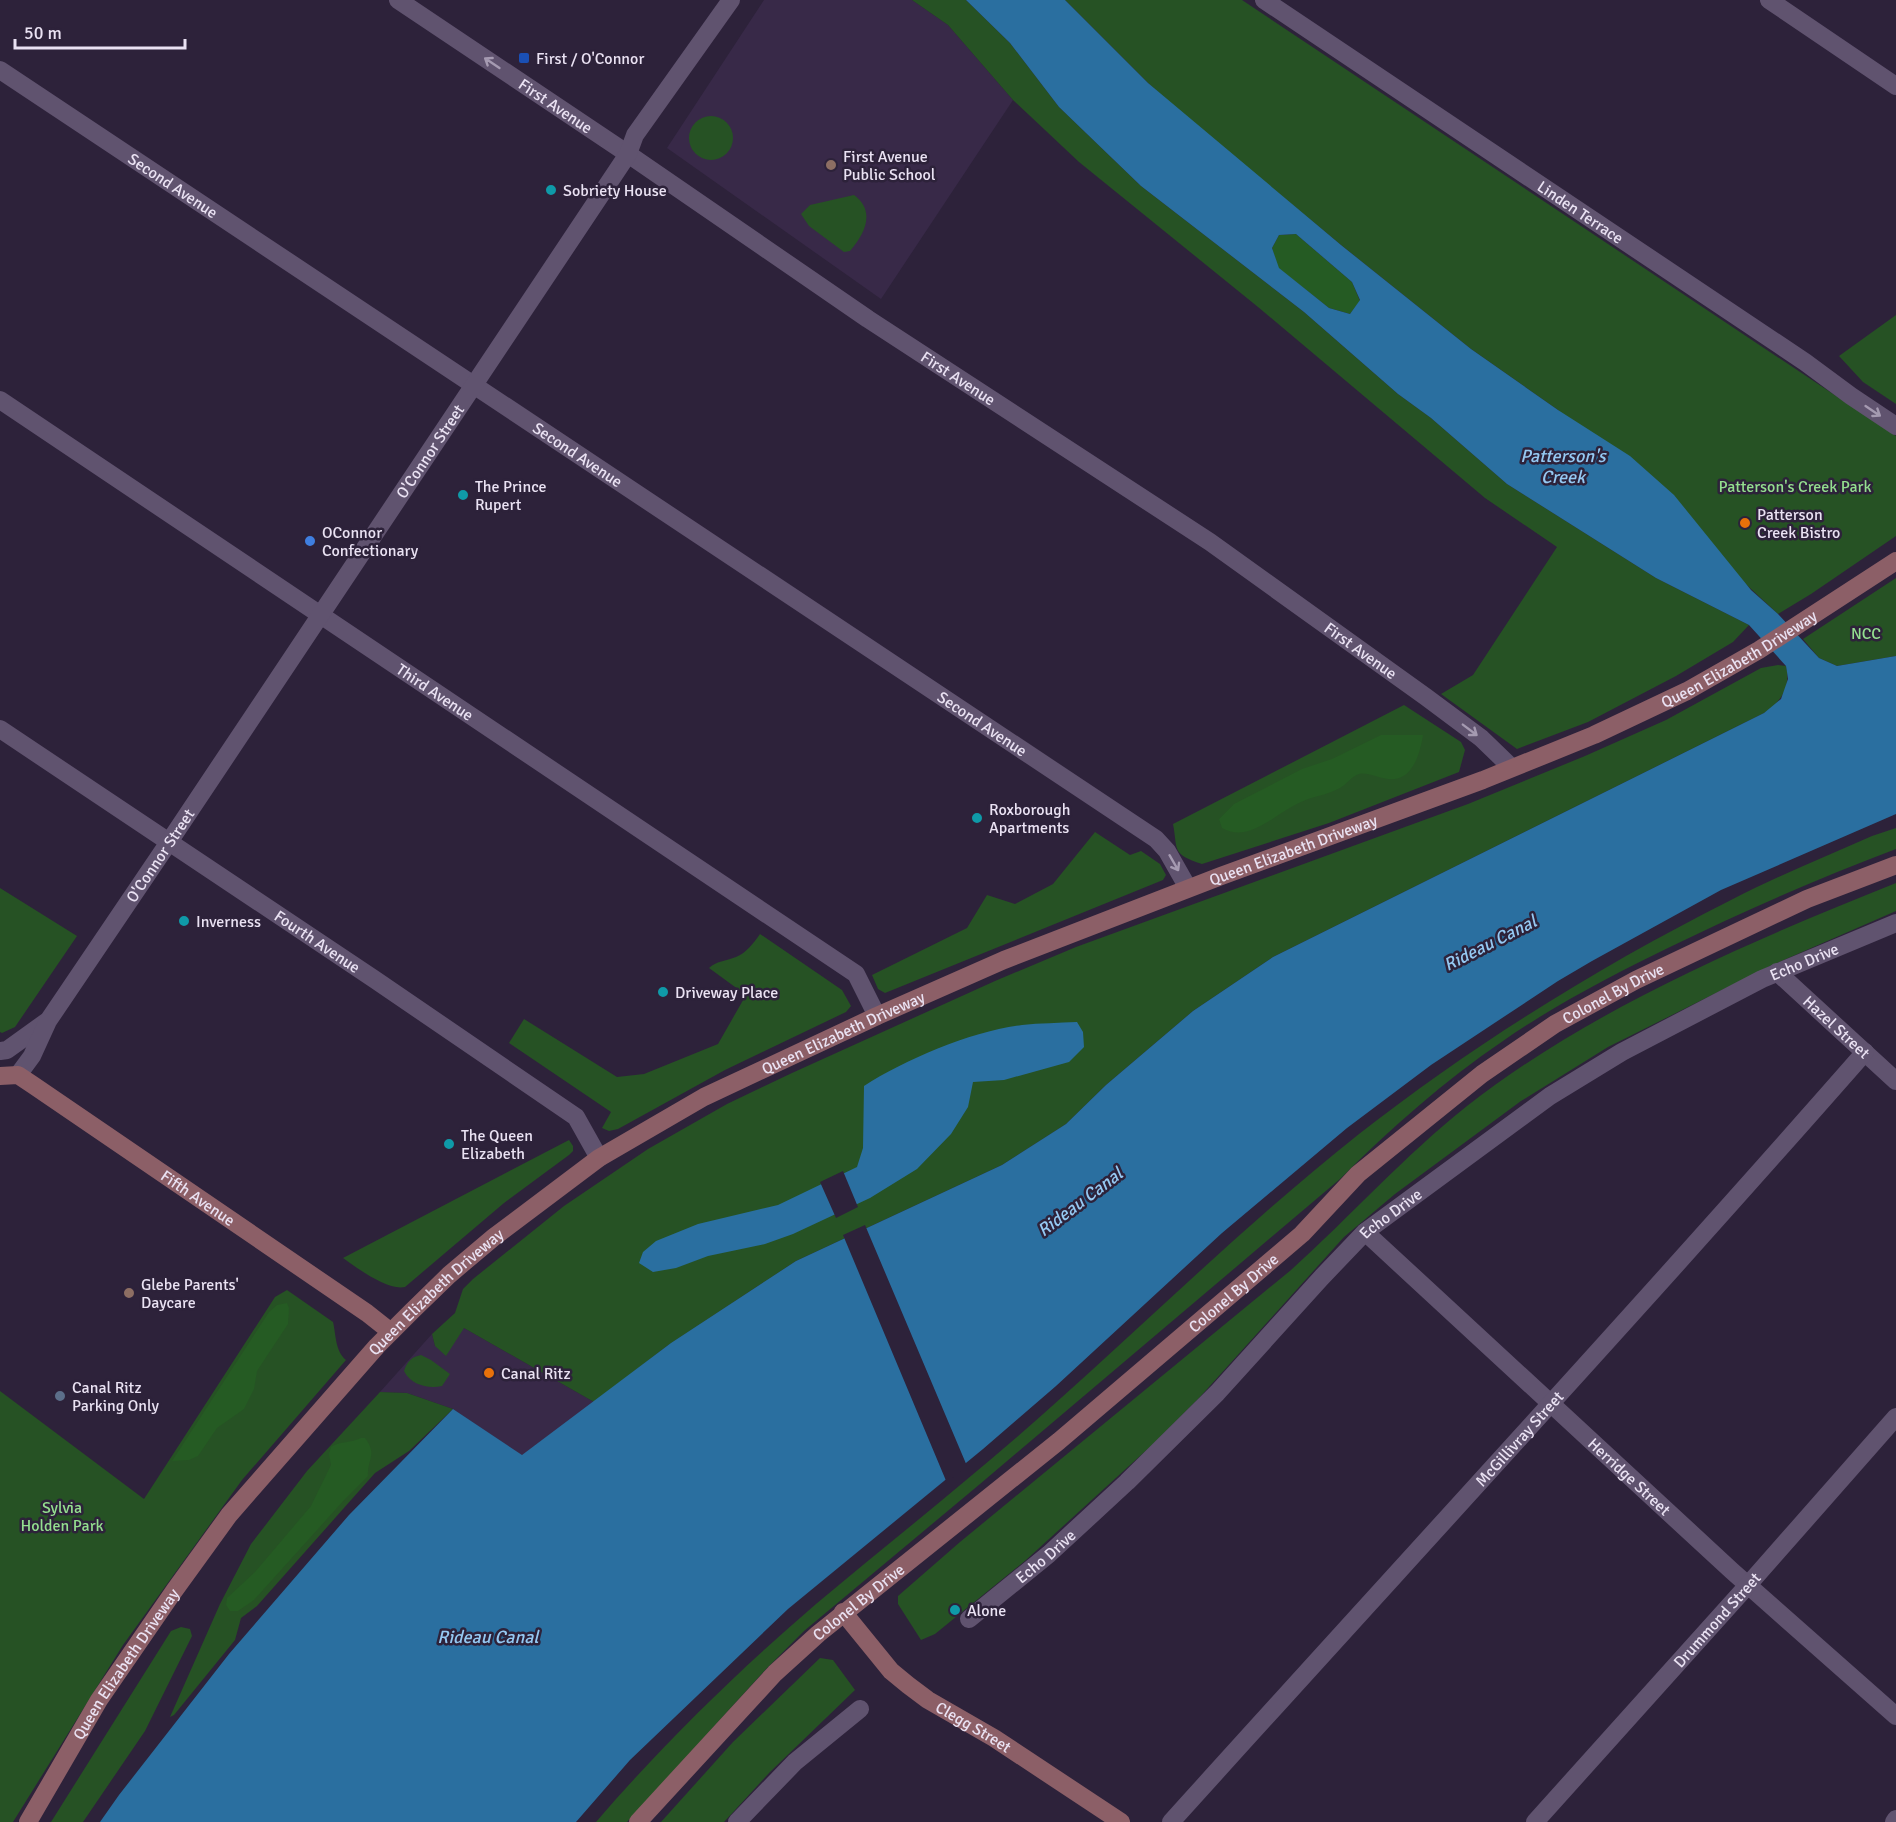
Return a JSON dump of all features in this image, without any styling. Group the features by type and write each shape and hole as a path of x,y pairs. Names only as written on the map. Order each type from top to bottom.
{"main road":[{"name":"Queen Elizabeth Driveway","path":"28,1822 99,1700 229,1515 390,1332 449,1275 494,1237 600,1158 704,1097 877,1016 1004,960 1188,888 1483,780 1594,735 1687,691 1759,650 1896,561"},
{"name":"Colonel By Drive","path":"638,1822 776,1673 843,1612 1059,1441 1302,1234 1358,1174 1482,1074 1555,1024 1636,980 1807,899 1896,865"},
{"name":"Fifth Avenue","path":"9,1076 367,1313 390,1332"},
{"name":"Clegg Street","path":"843,1612 891,1671 908,1685 928,1700 994,1738 1121,1822"}],"street":[{"name":"First Avenue","path":"398,0 868,319 1210,542 1481,738 1511,767"},
{"name":"O'Connor Street","path":"9,1076 32,1056 48,1021 170,843 628,154 635,135 731,0"},
{"name":"Linden Terrace","path":"1264,0 1805,362 1896,426"},
{"path":"1769,0 1896,86"},
{"name":"Second Avenue","path":"0,70 1156,839 1167,851 1188,888"},
{"name":"Third Avenue","path":"0,400 856,975 877,1016"},
{"name":"Fourth Avenue","path":"0,729 576,1117 600,1158"},
{"name":"Echo Drive","path":"969,1619 1049,1554 1135,1474 1217,1393 1365,1232 1550,1096 1622,1052 1777,972 1896,923"},
{"name":"Hazel Street","path":"1777,972 1896,1081"},
{"name":"O'Connor Street","path":"0,1051 7,1050 48,1021"},
{"name":"McGillivray Street","path":"1171,1822 1551,1405 1865,1052"},
{"name":"Herridge Street","path":"1365,1232 1748,1585 1896,1716"},
{"name":"Drummond Street","path":"1535,1822 1896,1417"},
{"path":"736,1822 795,1762 860,1709"}],"shaded area":[{"name":"First Avenue Public School","path":"764,0 912,0 948,25 1013,100 881,299 667,148"},
{"path":"464,1328 594,1402 522,1456 453,1409 407,1393 380,1392 432,1334 435,1346"}],"green space":[{"path":"912,0 966,0 1010,43 1059,107 1141,186 1304,312 1507,484 1656,578 1749,625 1733,642 1676,676 1588,722 1517,749 1441,694 1473,675 1557,547 1485,498 1258,307 1079,162 1013,100 948,25"},
{"name":"Patterson's Creek Park","path":"1065,0 1242,0 1896,436 1896,536 1778,614 1558,410 1471,349 1186,117 1148,83"},
{"path":"711,116 720,117 727,122 732,129 732,147 727,154 720,159 711,160 702,159 695,154 690,147 689,138 690,129 695,122 702,117"},
{"path":"854,195 865,208 866,223 850,251 844,252 809,226 801,214 810,205"},
{"path":"1296,234 1352,282 1360,301 1350,314 1329,308 1278,268 1272,248 1279,235"},
{"path":"1896,315 1896,404 1863,382 1839,356"},
{"name":"NCC","path":"1896,578 1896,656 1837,666 1819,658 1803,639"},
{"path":"1786,666 1786,687 1780,699 1764,713 1273,957 1193,1011 1106,1085 1066,1124 1002,1165 796,1261 667,1346 594,1402 464,1328 446,1356 435,1346 432,1334 455,1313 463,1289 473,1279 564,1206 648,1149 727,1104 995,981 1076,947 1468,804 1666,720 1761,668"},
{"path":"1404,705 1461,742 1465,750 1459,772 1329,823 1202,864 1185,857 1178,850 1173,824"},
{"path":"1381,735 1423,735 1416,760 1405,775 1388,779 1359,774 1340,788 1301,802 1253,829 1232,832 1222,828 1219,819 1234,804 1302,769 1332,759"},
{"path":"1896,828 1896,849 1754,908 1627,968 1543,1015 1460,1072 1398,1123 1340,1179 804,1631 767,1668 627,1822 596,1822 674,1736 787,1629 1017,1437 1228,1245 1359,1134 1447,1069 1586,979 1731,900 1872,836"},
{"path":"1095,832 1130,855 1141,851 1160,864 1166,875 1163,880 885,993 878,989 872,975 967,928 987,895 1015,904 1053,884"},
{"path":"1896,883 1896,911 1770,966 1608,1047 1521,1101 1395,1194 1344,1237 1199,1398 1152,1445 1026,1560 935,1634 921,1640 898,1604 898,1596 960,1542 1291,1270 1421,1145 1467,1106 1566,1038 1619,1008 1729,953"},
{"path":"0,888 77,936 15,1027 2,1033 0,1032"},
{"path":"760,934 842,990 851,1006 846,1012 725,1070 618,1129 609,1131 602,1128 611,1112 509,1043 524,1019 617,1077 644,1074 718,1044 746,995 709,968 743,953"},
{"path":"569,1140 573,1151 569,1155 504,1203 405,1287 390,1286 364,1273 343,1258"},
{"name":"Sylvia Holden Park","path":"287,1290 333,1322 338,1347 346,1360 242,1480 123,1645 13,1822 0,1822 0,1391 144,1499 275,1297"},
{"path":"287,1303 288,1324 257,1371 254,1389 244,1409 217,1428 198,1456 189,1460 172,1461 269,1312 277,1305"},
{"path":"421,1355 450,1374 442,1386 420,1385 407,1376 404,1371 408,1363"},
{"path":"380,1392 407,1393 453,1409 409,1451 375,1473 257,1606 241,1618 235,1640 170,1717 220,1604 251,1544 307,1471"},
{"path":"365,1438 371,1449 368,1476 254,1600 238,1611 230,1611 226,1605 227,1598 255,1572 311,1506 331,1465 329,1454 331,1447"},
{"path":"181,1627 190,1629 192,1636 145,1731 83,1822 51,1822 171,1631"},
{"path":"820,1658 833,1660 855,1690 770,1772 724,1822 661,1822 733,1742"}],"water":[{"name":"Rideau Canal","path":"966,0 1065,0 1148,83 1341,245 1471,349 1558,410 1630,456 1674,495 1751,590 1778,614 1819,658 1837,666 1896,656 1896,814 1721,890 1592,961 1431,1065 1347,1128 1222,1233 1056,1386 983,1449 788,1609 630,1760 576,1822 100,1822 229,1654 349,1515 453,1409 522,1455 671,1343 796,1261 1002,1165 1066,1124 1106,1085 1193,1011 1273,957 1764,713 1781,699 1788,679 1786,666 1749,625 1656,578 1507,484 1304,312 1141,186 1059,107 1010,43","holes":["1296,234 1352,282 1360,300 1350,314 1329,308 1279,268 1272,248 1279,235"]},
{"path":"1077,1022 1083,1032 1084,1047 1069,1062 1004,1080 973,1082 968,1107 951,1134 917,1169 870,1198 793,1234 765,1244 708,1256 676,1268 653,1272 639,1263 643,1252 656,1241 698,1224 778,1205 857,1167 863,1148 864,1086 899,1066 919,1056 982,1033 1022,1025"}],"pier":[{"path":"843,1171 858,1207 836,1218 820,1182"},
{"path":"865,1225 967,1466 947,1483 843,1235"}],"place":[{"name":"First / O'Connor","path":"524,58"},
{"name":"First Avenue Public School","path":"831,165"},
{"name":"Sobriety House","path":"551,190"},
{"name":"The Prince Rupert","path":"463,495"},
{"name":"Patterson Creek Bistro","path":"1745,523"},
{"name":"OConnor Confectionary","path":"310,541"},
{"name":"Roxborough Apartments","path":"977,818"},
{"name":"Inverness","path":"184,921"},
{"name":"Driveway Place","path":"663,992"},
{"name":"The Queen Elizabeth","path":"449,1144"},
{"name":"Glebe Parents' Daycare","path":"129,1293"},
{"name":"Canal Ritz","path":"489,1373"},
{"name":"Canal Ritz Parking Only","path":"60,1396"},
{"name":"Alone","path":"955,1610"}],"water label":[{"name":"Patterson's Creek","path":"1563,466"}]}
